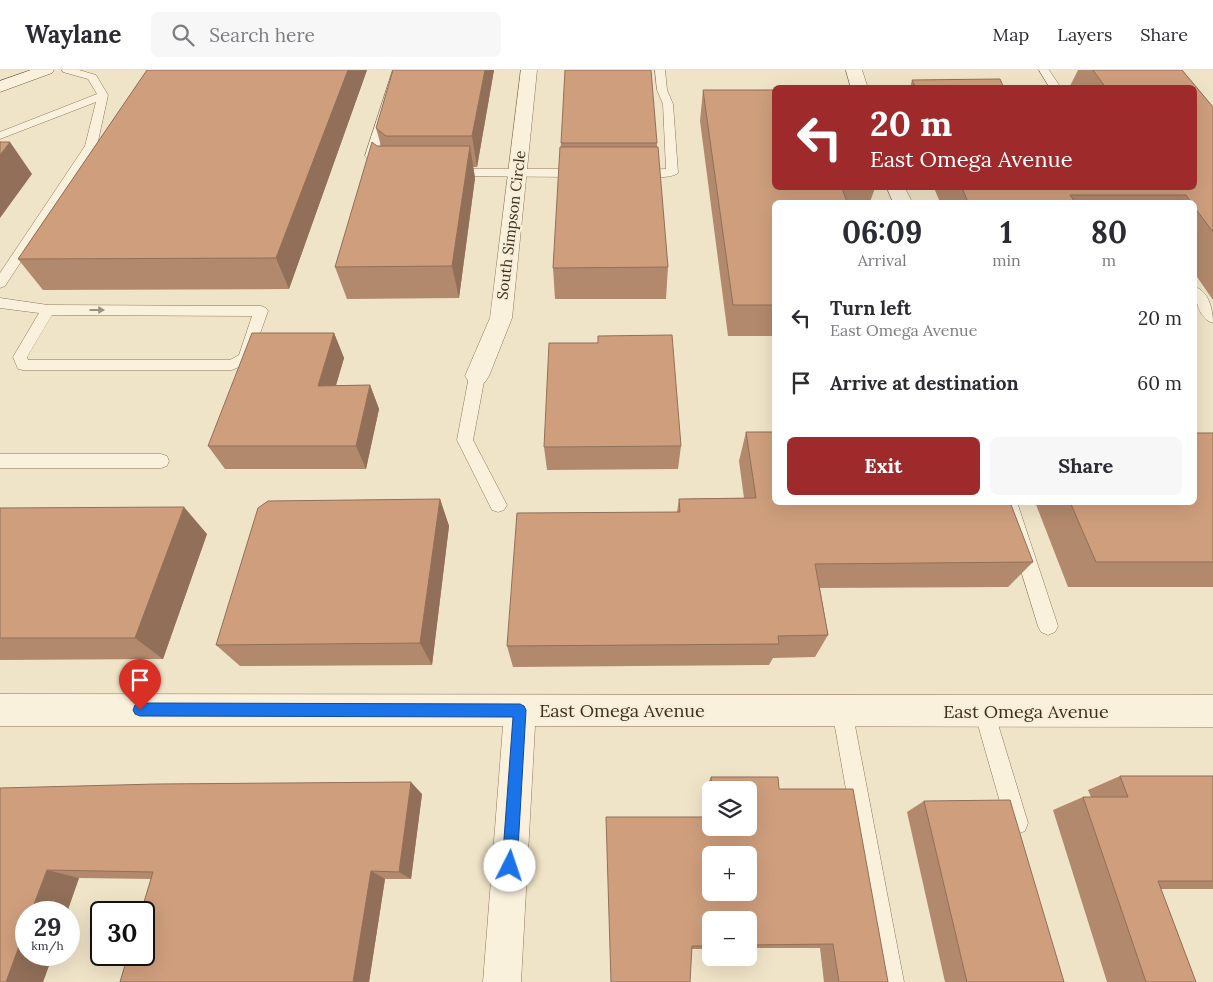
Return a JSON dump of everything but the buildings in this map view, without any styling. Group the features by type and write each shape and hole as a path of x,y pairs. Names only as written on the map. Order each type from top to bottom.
{"street":[{"path":"0,88 46,70"},
{"name":"South Simpson Circle","path":"478,376 501,318 529,70"},
{"path":"854,70 859,85"},
{"name":"East Omega Avenue","path":"0,710 1213,711"},
{"path":"502,982 520,710"}],"lane":[{"path":"0,283 91,146 103,96 92,77 67,70"},
{"path":"390,172 371,156 398,70"},
{"path":"624,173 672,173 668,104 662,90 660,70"},
{"path":"1044,70 1054,85"},
{"path":"0,136 103,96"},
{"path":"438,173 595,173"},
{"path":"1197,295 1213,318"},
{"path":"0,303 48,310 261,311 245,358 232,365 23,364 20,357 48,310"},
{"path":"478,376 465,440 498,505"},
{"path":"0,461 161,460"},
{"path":"1009,505 1048,626"},
{"path":"842,710 892,982"},
{"path":"984,711 1022,841"}],"route":[{"path":"140,710 520,710 510,866"}]}
